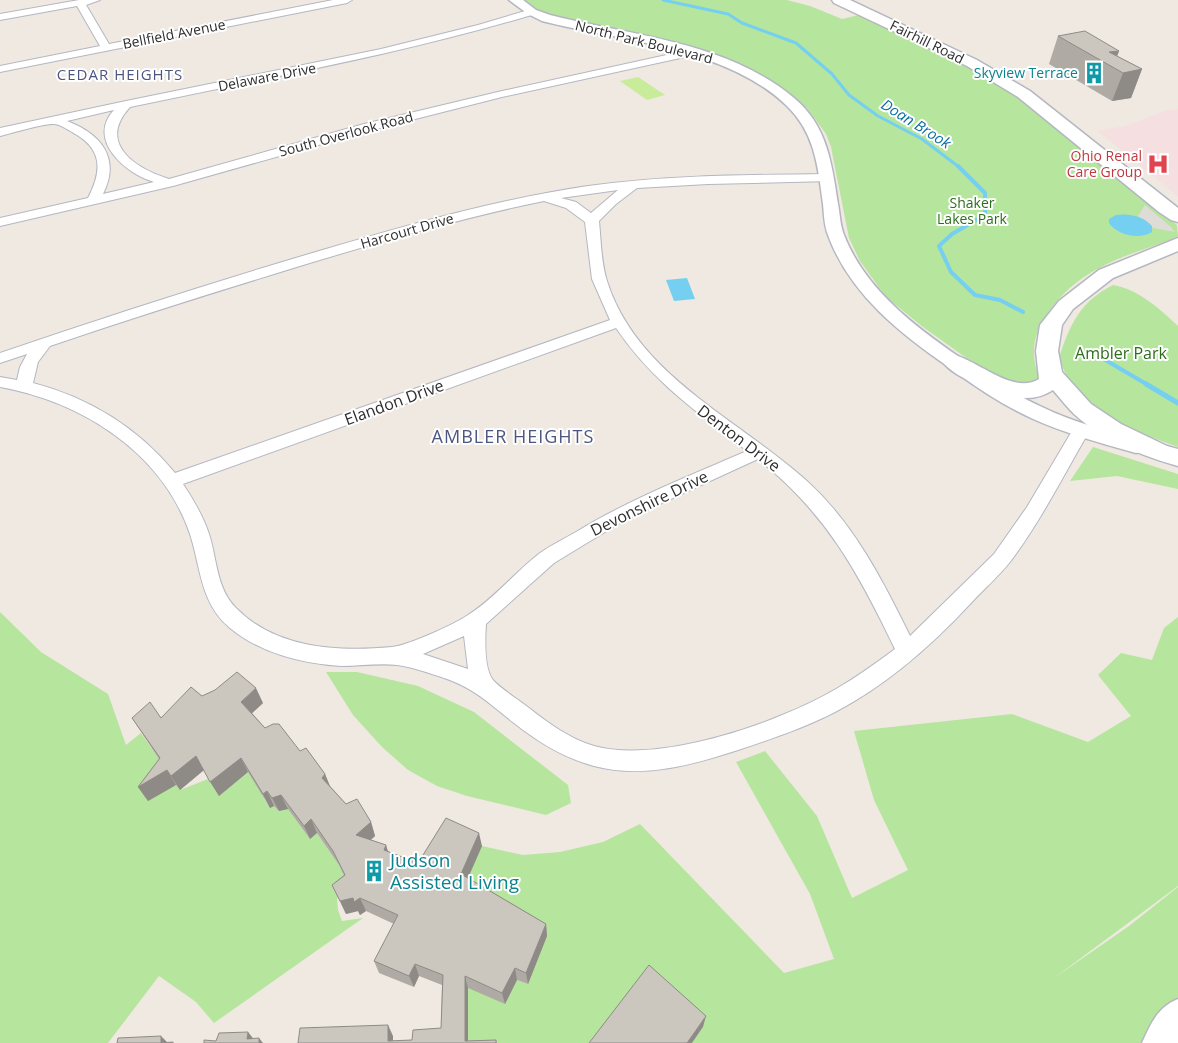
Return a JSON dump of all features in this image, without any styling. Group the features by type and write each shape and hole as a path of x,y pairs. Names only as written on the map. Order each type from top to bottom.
{"main road":[{"name":"Fairhill Road","path":"839,0 977,62"},
{"name":"Fairhill Road","path":"855,0 977,62 1024,94 1056,112 1178,202"},
{"name":"Fairhill Road","path":"1077,128 1166,208 1178,216"},
{"path":"954,362 973,373 1019,390 1036,390 1043,387 1050,382 1051,374 1047,351 1048,335 1051,325 1063,307 1106,274 1172,248"},
{"path":"1051,374 1083,409 1114,430 1168,455"},
{"path":"1162,1043 1178,1018"}],"street":[{"path":"0,17 95,0"},
{"name":"Bellfield Avenue","path":"0,68 347,0"},
{"name":"North Park Boulevard","path":"515,0 532,12 572,25 694,52 717,60 771,87 796,108 812,126 822,147 836,234 857,274 897,319 975,377 1019,403 1081,430 1168,455"},
{"path":"80,3 106,47"},
{"name":"Delaware Drive","path":"0,132 126,104 364,57 532,12"},
{"name":"South Overlook Road","path":"0,222 168,183 355,130 465,103 694,52"},
{"path":"126,104 116,112 111,122 112,144 117,153 128,164 146,176 168,183"},
{"path":"55,120 82,132 101,152 105,175 103,183 93,201"},
{"name":"Harcourt Drive","path":"0,358 258,274 416,227 542,198 637,184 714,179 828,178"},
{"path":"542,198 570,205 592,220 611,201 637,184"},
{"name":"Denton Drive","path":"592,220 595,254 601,286 618,322 643,357 686,398 759,452 802,487 825,512 849,543 870,575 907,651"},
{"name":"Elandon Drive","path":"171,481 618,322"},
{"path":"25,385 24,376 27,367 44,343"},
{"path":"0,382 25,385 60,397 108,422 141,448 171,481 194,521 212,586 220,602 236,622 258,636 275,644 312,654 339,657 393,656 434,666 486,687 541,731 571,749 607,759 640,762 722,745 797,718 856,689 907,651 946,616 1000,559 1050,486 1081,430"},
{"name":"Devonshire Drive","path":"393,656 440,639 476,621 547,558 616,516 759,452"},
{"path":"476,621 473,642 476,665 486,687"}],"shaded area":[{"name":"Ohio Renal Care Group","path":"1178,109 1178,196 1098,131 1125,126 1165,111"},
{"path":"1145,205 1175,232 1153,228 1138,216"}],"green space":[{"name":"Shaker Lakes Park","path":"522,0 787,0 810,6 842,19 859,15 978,71 1007,88 1053,121 1177,225 1178,236 1110,262 1072,286 1052,308 1039,328 1035,342 1034,357 1040,379 1028,388 1000,378 965,357 923,327 886,297 860,261 849,238 831,147 826,134 807,108 790,95 740,65 542,13"},
{"path":"638,77 665,95 647,100 620,81"},
{"name":"Ambler Park","path":"1113,285 1140,295 1178,326 1178,447 1126,428 1092,406 1070,385 1059,358 1067,335 1078,315 1092,299"},
{"path":"1093,447 1178,474 1178,489 1117,476 1070,481"},
{"path":"0,612 41,652 108,694 126,745 141,733 169,773 167,790 176,785 180,790 208,779 219,796 252,769 264,799 270,808 274,806 279,811 288,809 310,839 317,833 339,865 351,888 337,898 338,910 342,921 363,918 214,1023 196,1002 159,976 108,1043 0,1043"},
{"path":"1178,617 1178,886 1054,978 1129,926 1178,887 1178,1018 1162,1043 692,1043 703,1027 597,1043 468,1043 468,988 517,980 528,984 457,902 482,846 523,855 560,852 603,842 640,824 784,973 834,959 810,894 736,762 765,751 817,816 852,898 908,870 874,800 854,731 1012,714 1088,742 1131,716 1098,675 1121,653 1152,660 1164,628"},
{"path":"326,672 357,672 418,686 474,712 568,785 571,803 546,815 467,796 437,786 408,770 382,747 353,715"}],"water":[{"path":"1126,214 1140,218 1152,226 1152,232 1135,236 1117,231 1109,223 1109,219 1116,215"},
{"path":"687,278 695,299 674,301 666,280"}],"building":[{"path":"1085,31 1119,51 1109,52 1142,69 1123,73 1058,36"},
{"name":"Judson Assisted Living","path":"237,672 256,688 241,702 265,728 273,724 279,724 300,751 306,748 325,774 322,778 346,804 357,799 371,822 356,835 386,845 384,850 418,863 446,818 479,833 461,874 546,924 526,973 515,968 502,993 465,976 465,1041 496,1040 496,1043 298,1043 300,1028 388,1025 388,1041 412,1040 413,1030 441,1028 443,975 415,964 409,976 374,961 398,915 360,898 354,902 353,898 340,901 332,885 345,875 333,851 311,819 304,826 281,795 272,798 267,791 263,794 241,758 210,782 196,756 171,776 167,770 138,787 160,758 132,718 150,702 161,718 191,687 202,696 215,690"},
{"path":"649,965 706,1016 687,1043 589,1043"},
{"path":"248,1032 247,1039 259,1038 259,1043 204,1043 204,1040 216,1041 219,1033"},
{"path":"161,1036 161,1043 117,1043 118,1038"}],"waterway":[{"name":"Doan Brook","path":"663,0 728,14 742,23 796,43 832,74 849,95 878,116 922,139 959,167"},
{"name":"Doan Brook","path":"959,167 985,193 985,215 952,234 939,246 951,272 975,295 1000,300 1023,312"},
{"path":"1102,358 1148,385"},
{"path":"1146,384 1178,403"}],"place":[{"name":"Skyview Terrace","path":"1094,73"},
{"name":"Ohio Renal Care Group","path":"1158,164"},
{"name":"Judson Assisted Living","path":"374,871"}],"district":[{"name":"CEDAR HEIGHTS","path":"120,75"},
{"name":"AMBLER HEIGHTS","path":"513,437"}]}
